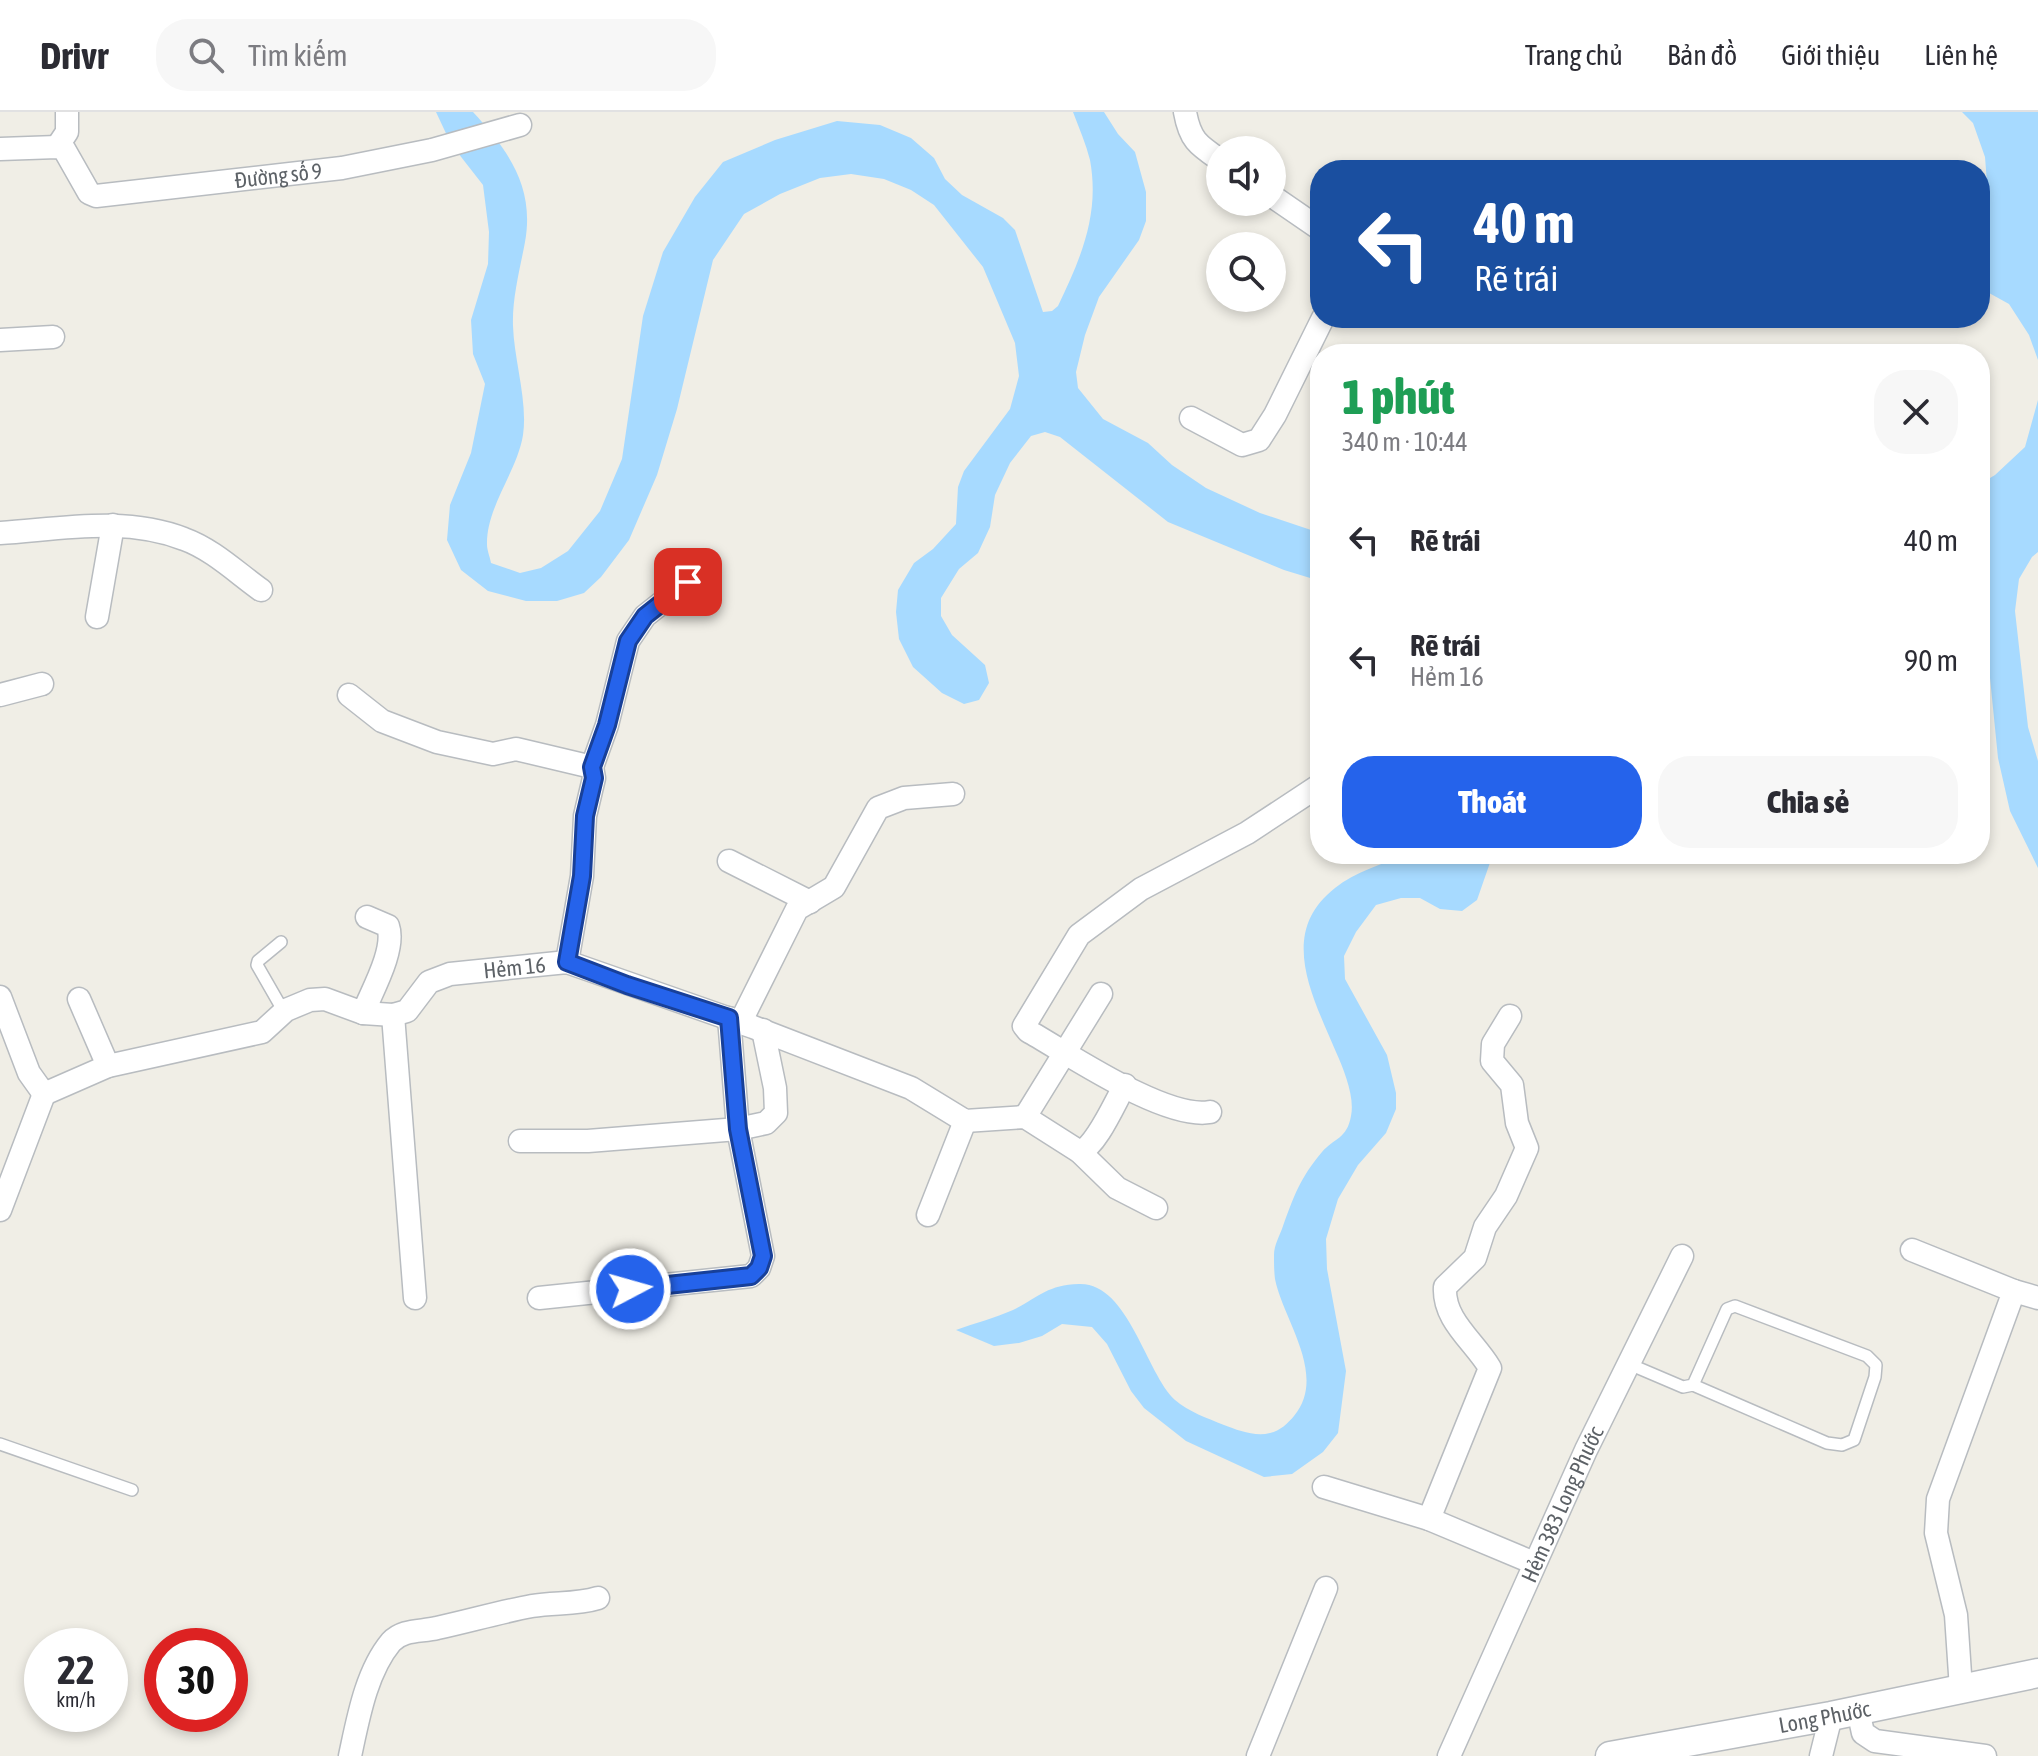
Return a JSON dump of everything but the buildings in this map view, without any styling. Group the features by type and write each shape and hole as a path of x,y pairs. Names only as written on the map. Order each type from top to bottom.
{"street":[{"path":"0,149 57,147 67,132 67,112"},
{"path":"1185,112 1195,143 1206,150"},
{"name":"Đường số 9","path":"57,147 64,149 89,193 96,196 342,168 432,150 512,127"},
{"path":"1286,206 1310,222"},
{"path":"0,340 53,337"},
{"path":"1191,418 1242,445 1259,440 1310,344"},
{"path":"0,533 113,525 145,527 185,539 212,553 261,590"},
{"path":"97,617 113,525"},
{"path":"567,962 582,876 585,816 594,778 592,767 607,725 628,641 645,616 688,582"},
{"path":"0,695 42,684"},
{"path":"349,695 382,721 437,742 493,754 516,749 592,767"},
{"path":"1210,1112 1195,1114 1174,1109 1065,1052 1024,1026 1079,935 1141,889 1247,833 1310,792"},
{"path":"539,1298 751,1276 759,1268 763,1256 738,1129 734,1020 797,909 834,887 878,808 904,798 953,794"},
{"path":"729,861 810,902"},
{"path":"363,1013 385,958 390,934 388,926 367,917"},
{"name":"Hẻm 16","path":"393,1015 407,1011 429,982 450,974 567,962 763,1030 911,1088 965,1121"},
{"path":"1025,1117 1101,994"},
{"path":"0,997 29,1073 44,1094"},
{"path":"79,999 108,1066"},
{"path":"0,1210 44,1094 108,1066 262,1032 284,1012 310,1000 325,999 363,1013 393,1015 415,1298"},
{"path":"1429,1519 1490,1368 1455,1323 1444,1300 1445,1287 1475,1258 1485,1227 1506,1196 1527,1148 1517,1123 1512,1085 1492,1061 1493,1044 1510,1016"},
{"path":"520,1141 588,1141 738,1129 766,1123 776,1113 775,1088 763,1030"},
{"path":"1080,1152 1087,1149 1094,1139 1125,1085"},
{"path":"928,1215 965,1121 1025,1117 1080,1152 1117,1188 1156,1208"},
{"path":"1912,1250 2038,1298"},
{"name":"Hẻm 383 Long Phước","path":"1449,1756 1534,1563 1682,1256"},
{"path":"1961,1689 1956,1615 1936,1533 1938,1499 2014,1291"},
{"path":"1324,1487 1429,1519 1534,1563"},
{"path":"1258,1756 1326,1588"},
{"path":"350,1756 373,1672 397,1637 407,1632 434,1629 509,1610 537,1605 579,1604 598,1598"},
{"name":"Long Phước","path":"1610,1756 2038,1673"},
{"path":"1821,1756 1844,1713 1875,1741 1985,1756"}],"lane":[{"path":"281,942 257,965 284,1012"},
{"path":"1629,1364 1683,1387 1693,1385 1827,1443 1842,1445 1854,1440 1875,1377 1876,1365 1867,1356 1735,1306 1727,1309 1693,1385"},
{"path":"0,1444 132,1490"}],"water":[{"path":"436,112 473,112 507,155 516,171 526,204 525,242 513,315 524,409 523,435 491,517 487,545 491,563 520,573 541,568 568,551 600,511 622,459 643,316 663,252 695,197 723,162 775,140 837,121 880,125 911,138 934,158 945,179 962,195 1003,218 1015,230 1043,312 1052,311 1058,306 1081,253 1092,199 1090,160 1073,112 1104,112 1118,134 1135,152 1146,192 1146,221 1139,240 1099,297 1076,372 1078,388 1103,419 1148,443 1172,465 1206,488 1260,513 1310,530 1310,578 1168,522 1060,437 1045,432 1031,436 1010,463 995,495 990,527 978,553 959,569 941,598 941,616 952,635 985,665 989,683 979,700 964,704 942,693 913,667 899,639 896,612 898,590 914,563 933,549 956,524 958,487 964,471 1010,409 1019,376 1015,343 983,267 934,205 911,190 884,179 851,174 820,178 780,194 744,214 713,260 677,409 657,475 629,540 601,577 584,593 557,601 526,601 488,591 461,570 447,540 450,505 471,453 485,384 473,354 471,320 488,264 489,232 483,185 451,144"},
{"path":"1962,112 2038,112 2038,360 2029,335 2009,304 1990,294 1990,160 1985,160 1973,123"},
{"path":"2038,400 2038,552 2019,579 2015,611 2028,727 2038,761 2038,868 2010,811 1998,758 1990,678 1990,478 2025,447"},
{"path":"1382,864 1490,864 1477,900 1462,911 1440,909 1420,898 1401,898 1376,905 1356,932 1344,956 1345,979 1387,1055 1396,1093 1396,1109 1386,1133 1358,1165 1338,1199 1326,1239 1327,1269 1346,1371 1338,1433 1323,1452 1292,1474 1264,1477 1186,1441 1144,1408 1131,1391 1107,1344 1092,1327 1062,1324 1042,1336 994,1346 956,1330 999,1316 1059,1287 1079,1284 1096,1287 1111,1297 1123,1313 1165,1387 1180,1404 1211,1420 1252,1434 1274,1432 1292,1419 1303,1400 1305,1365 1275,1279 1275,1248 1303,1179 1314,1161 1346,1129 1352,1109 1345,1075 1310,988 1304,945 1307,925 1317,906 1335,888"}],"route":[{"path":"630,1289 751,1276 759,1268 763,1256 738,1129 729,1018 567,962 582,876 585,816 594,778 592,767 607,725 628,641 645,616 688,582"}]}
